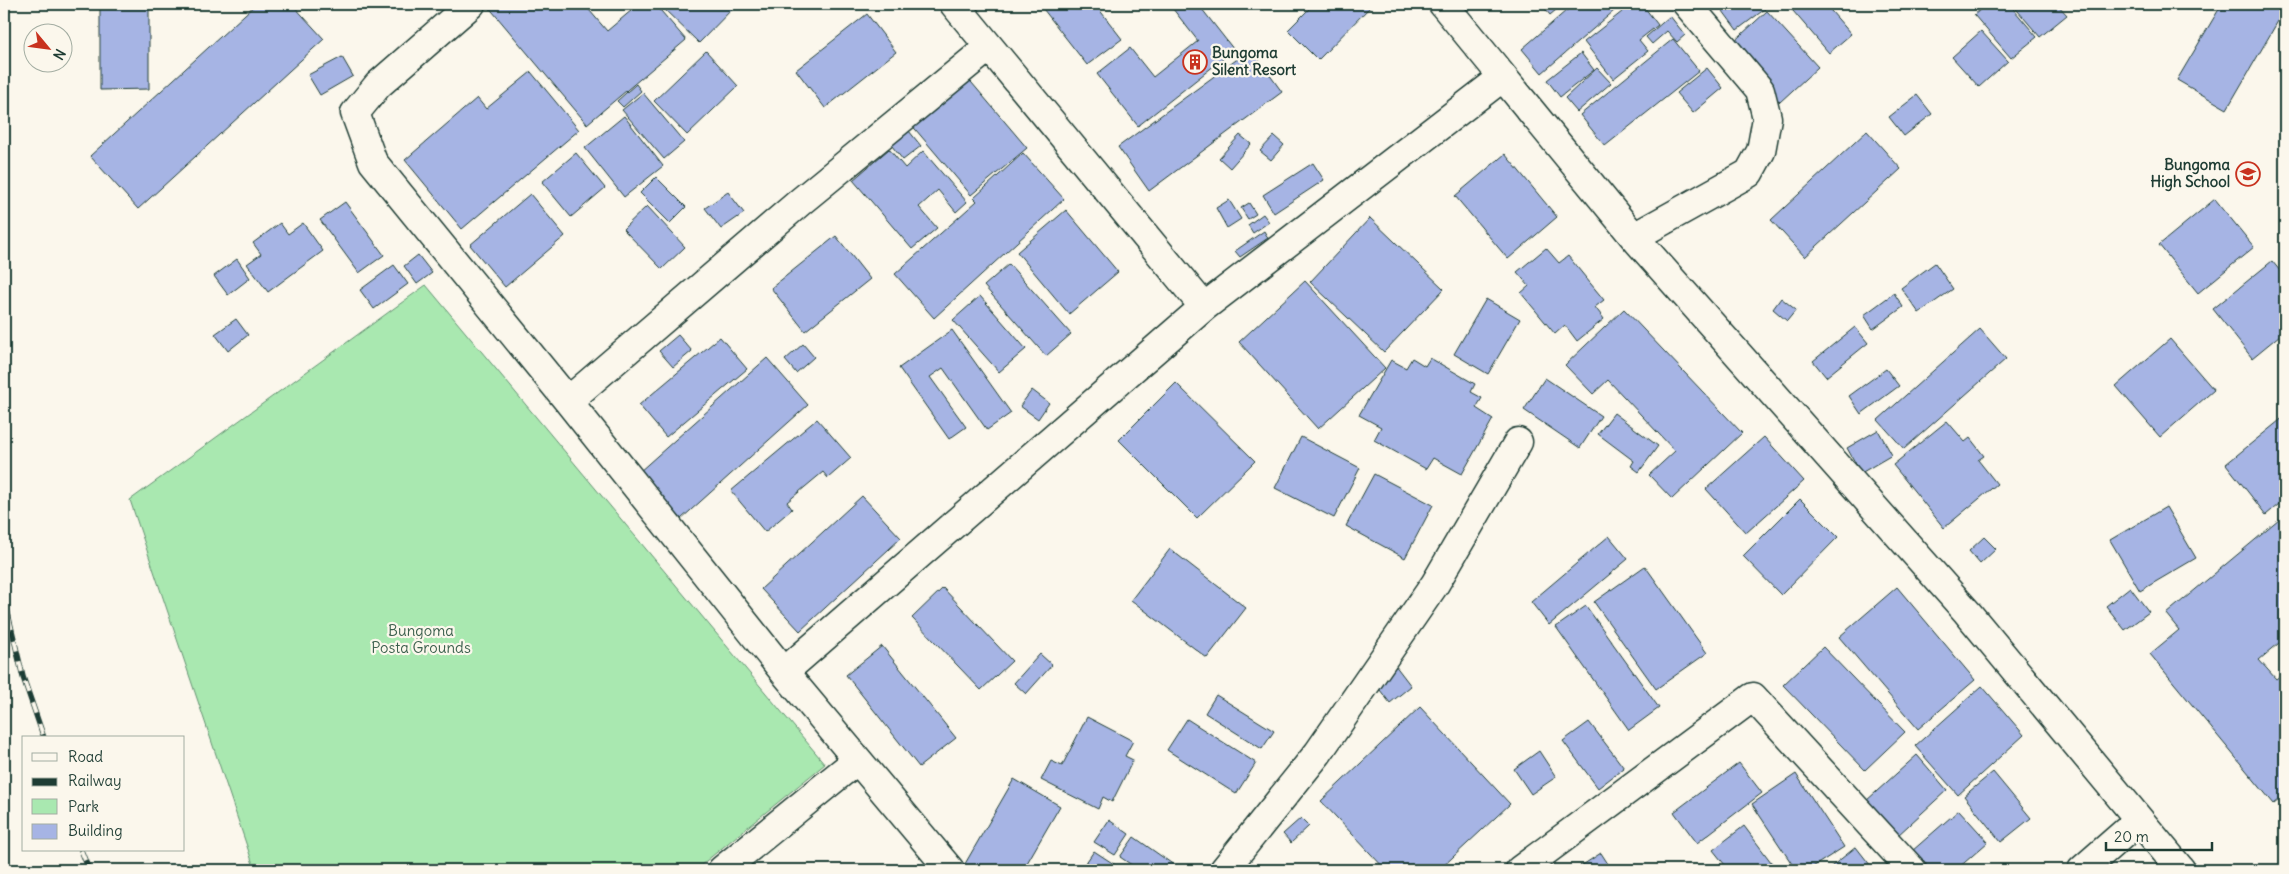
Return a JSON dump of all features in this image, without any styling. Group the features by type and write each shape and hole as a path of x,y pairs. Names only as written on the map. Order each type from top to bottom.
{"street":[{"path":"471,4 378,85 355,112 373,162 568,401 856,761 950,870"},
{"path":"954,4 1204,307"},
{"path":"1443,4 1634,237 1967,612 2138,821 2181,870"},
{"path":"1634,237 1749,173 1761,150 1767,118 1760,90 1688,4"},
{"path":"568,401 800,202 989,47"},
{"path":"784,672 1204,307 1503,77"},
{"path":"1224,870 1318,753 1429,592 1518,442"},
{"path":"1520,870 1753,697 1912,870"},
{"path":"722,870 856,761"},
{"path":"2082,870 2138,821"}],"green space":[{"name":"Bungoma Posta Grounds","path":"426,285 825,764 695,870 255,870 130,500"}],"building":[{"path":"100,4 149,4 149,89 100,90"},
{"path":"256,4 292,4 324,39 138,209 90,156"},
{"path":"488,4 584,4 607,31 639,4 655,4 686,40 587,124"},
{"path":"659,4 737,4 699,43"},
{"path":"1095,4 1122,39 1087,65 1040,5"},
{"name":"Bungoma Silent Resort","path":"1169,4 1198,4 1234,50 1138,126 1097,74 1130,48 1153,77 1198,41"},
{"path":"1314,4 1373,4 1318,60 1288,30"},
{"path":"1541,4 1563,4 1550,15"},
{"path":"1574,4 1622,4 1542,73 1522,49"},
{"path":"1632,4 1642,4 1658,25 1639,40 1648,51 1613,79 1584,42"},
{"path":"1724,4 1763,4 1765,9 1737,30 1720,7"},
{"path":"1787,4 1825,4 1851,34 1829,53"},
{"path":"1987,4 2009,4 2037,37 2011,58 1974,15"},
{"path":"2012,4 2057,4 2067,15 2040,37"},
{"path":"2222,4 2285,4 2285,9 2227,109 2177,80"},
{"path":"1767,11 1818,67 1780,102 1729,46"},
{"path":"867,14 896,52 825,108 796,70"},
{"path":"1670,16 1685,35 1677,42 1667,31 1652,44 1646,37"},
{"path":"1981,31 2008,61 1979,87 1952,57"},
{"path":"1673,39 1699,71 1605,146 1580,115"},
{"path":"1251,49 1282,92 1149,191 1118,147"},
{"path":"706,51 738,86 687,135 654,101"},
{"path":"1581,53 1594,70 1560,97 1547,80"},
{"path":"342,57 353,76 320,95 308,75"},
{"path":"1597,68 1611,83 1577,112 1565,98"},
{"path":"1707,68 1723,88 1693,113 1676,93"},
{"path":"531,72 579,130 462,229 405,160 477,98 486,109"},
{"path":"966,76 1027,148 971,195 910,123"},
{"path":"636,84 641,91 623,107 617,101"},
{"path":"643,93 684,142 664,159 622,110"},
{"path":"1917,95 1932,114 1904,136 1889,117"},
{"path":"624,116 663,166 624,197 585,148"},
{"path":"905,126 921,146 903,160 888,141"},
{"path":"1867,131 1901,169 1805,257 1771,220"},
{"path":"1240,135 1251,144 1230,168 1219,158"},
{"path":"1274,136 1284,145 1271,160 1260,151"},
{"path":"889,149 905,168 923,151 967,202 956,212 938,190 919,207 937,228 912,249 853,180"},
{"path":"576,153 605,188 571,217 542,182"},
{"path":"1023,153 1064,199 934,318 895,274 977,201 974,198"},
{"path":"1505,154 1557,217 1508,259 1455,196"},
{"path":"1313,163 1324,180 1274,213 1263,195"},
{"path":"656,177 686,207 670,223 640,193"},
{"path":"728,192 744,213 721,229 705,208"},
{"path":"530,194 565,236 505,287 470,245"},
{"path":"2215,199 2254,247 2198,293 2159,245"},
{"path":"1229,200 1241,219 1227,228 1216,208"},
{"path":"345,202 384,255 359,273 320,220"},
{"path":"1249,203 1256,214 1248,219 1241,208"},
{"path":"647,206 685,247 662,269 623,229"},
{"path":"1066,210 1118,272 1069,314 1017,252"},
{"path":"1263,214 1269,222 1253,233 1248,225"},
{"path":"1370,218 1444,289 1384,352 1310,282"},
{"path":"280,223 288,234 303,223 323,251 268,292 247,264 261,254 253,243"},
{"path":"1264,231 1268,238 1240,257 1235,251"},
{"path":"836,236 870,279 805,331 771,288"},
{"path":"1546,248 1559,263 1568,256 1604,300 1595,307 1604,319 1577,341 1565,325 1555,334 1521,293 1529,286 1517,272"},
{"path":"418,255 432,273 417,284 404,266"},
{"path":"237,259 250,278 228,295 214,276"},
{"path":"2272,261 2285,277 2285,331 2252,358 2213,309"},
{"path":"1935,263 1953,289 1919,313 1901,288"},
{"path":"1009,264 1071,334 1046,356 984,286"},
{"path":"394,265 408,284 374,309 360,290"},
{"path":"1305,281 1385,368 1318,429 1239,342"},
{"path":"1894,293 1903,307 1873,329 1864,315"},
{"path":"980,296 1026,349 999,372 953,320"},
{"path":"1781,298 1796,310 1787,321 1773,309"},
{"path":"1486,299 1520,319 1488,374 1454,354"},
{"path":"1624,309 1742,433 1672,499 1649,475 1675,451 1608,380 1593,394 1565,365"},
{"path":"236,319 248,335 228,351 215,334"},
{"path":"1855,327 1868,343 1826,377 1813,361"},
{"path":"1980,329 2006,359 1904,449 1878,420"},
{"path":"952,330 1011,413 987,430 943,368 930,377 966,427 949,439 899,368"},
{"path":"678,335 692,351 673,367 659,351"},
{"path":"720,337 747,369 666,437 639,405"},
{"path":"2170,339 2214,390 2160,437 2116,386"},
{"path":"803,344 814,357 796,373 785,360"},
{"path":"767,358 808,405 681,519 639,472"},
{"path":"1412,358 1425,366 1430,358 1475,384 1471,392 1482,398 1476,408 1493,419 1462,474 1433,458 1426,469 1374,440 1381,427 1359,415 1391,360 1406,368"},
{"path":"1886,369 1899,386 1861,414 1849,396"},
{"path":"1545,378 1601,416 1580,448 1524,410"},
{"path":"1176,383 1255,461 1197,518 1119,440"},
{"path":"1032,390 1049,403 1038,419 1020,406"},
{"path":"1614,413 1658,446 1639,472 1631,466 1634,461 1598,434"},
{"path":"2285,416 2285,499 2266,515 2226,464"},
{"path":"817,419 851,458 828,478 823,472 787,502 792,509 765,532 731,491"},
{"path":"1947,421 1965,442 1970,438 1984,456 1978,460 1997,484 1944,528 1893,465"},
{"path":"1878,430 1892,455 1861,473 1847,448"},
{"path":"1301,437 1360,468 1334,518 1275,488"},
{"path":"1764,437 1804,481 1746,533 1706,489"},
{"path":"1374,474 1433,505 1405,558 1346,526"},
{"path":"862,496 901,538 800,631 761,589"},
{"path":"1800,499 1838,537 1781,595 1743,556"},
{"path":"2166,507 2196,558 2140,591 2110,540"},
{"path":"2285,515 2285,638 2259,660 2276,679 2285,672 2285,795 2274,804 2150,654 2179,630 2166,614"},
{"path":"1609,536 1628,559 1549,625 1531,602"},
{"path":"1984,537 1996,549 1980,564 1969,551"},
{"path":"1170,549 1246,608 1207,658 1131,600"},
{"path":"1645,566 1707,653 1656,689 1594,602"},
{"path":"1897,587 1975,680 1918,729 1839,637"},
{"path":"2130,587 2149,612 2125,630 2106,606"},
{"path":"943,588 1012,661 981,690 912,618"},
{"path":"1586,606 1659,708 1629,730 1556,627"},
{"path":"882,646 956,738 919,767 846,675"},
{"path":"1823,647 1905,732 1865,770 1783,685"},
{"path":"1040,654 1052,665 1026,694 1014,683"},
{"path":"1395,665 1411,686 1390,703 1373,681"},
{"path":"1982,686 2024,735 1958,795 1915,746"},
{"path":"1216,695 1274,731 1262,749 1205,713"},
{"path":"1420,707 1510,804 1439,870 1386,870 1321,801"},
{"path":"1087,717 1133,741 1125,756 1133,760 1112,802 1103,797 1098,809 1041,780 1051,761 1062,766"},
{"path":"1187,719 1256,763 1236,794 1167,750"},
{"path":"1589,722 1624,768 1598,788 1563,741"},
{"path":"1539,751 1556,777 1531,794 1514,769"},
{"path":"1917,755 1947,790 1897,836 1866,801"},
{"path":"1739,763 1762,793 1697,843 1674,812"},
{"path":"1993,772 2031,818 2001,842 1964,796"},
{"path":"1796,774 1844,847 1808,870 1796,870 1752,804"},
{"path":"1014,779 1060,806 1023,870 962,869"},
{"path":"1959,810 1988,842 1956,870 1929,870 1912,851"},
{"path":"1301,818 1309,826 1291,843 1283,834"},
{"path":"1109,820 1129,834 1115,855 1094,842"},
{"path":"1744,826 1777,870 1729,870 1713,850"},
{"path":"1134,837 1181,870 1139,870 1120,857"},
{"path":"1856,847 1874,870 1827,870"},
{"path":"1094,851 1123,870 1081,870"},
{"path":"1601,853 1612,870 1575,870"}],"railway":[{"path":"4,597 23,677 43,736"},
{"path":"82,852 89,870"}],"place":[{"name":"Bungoma Silent Resort","path":"1195,62"},
{"name":"Bungoma High School","path":"2248,174"}]}
